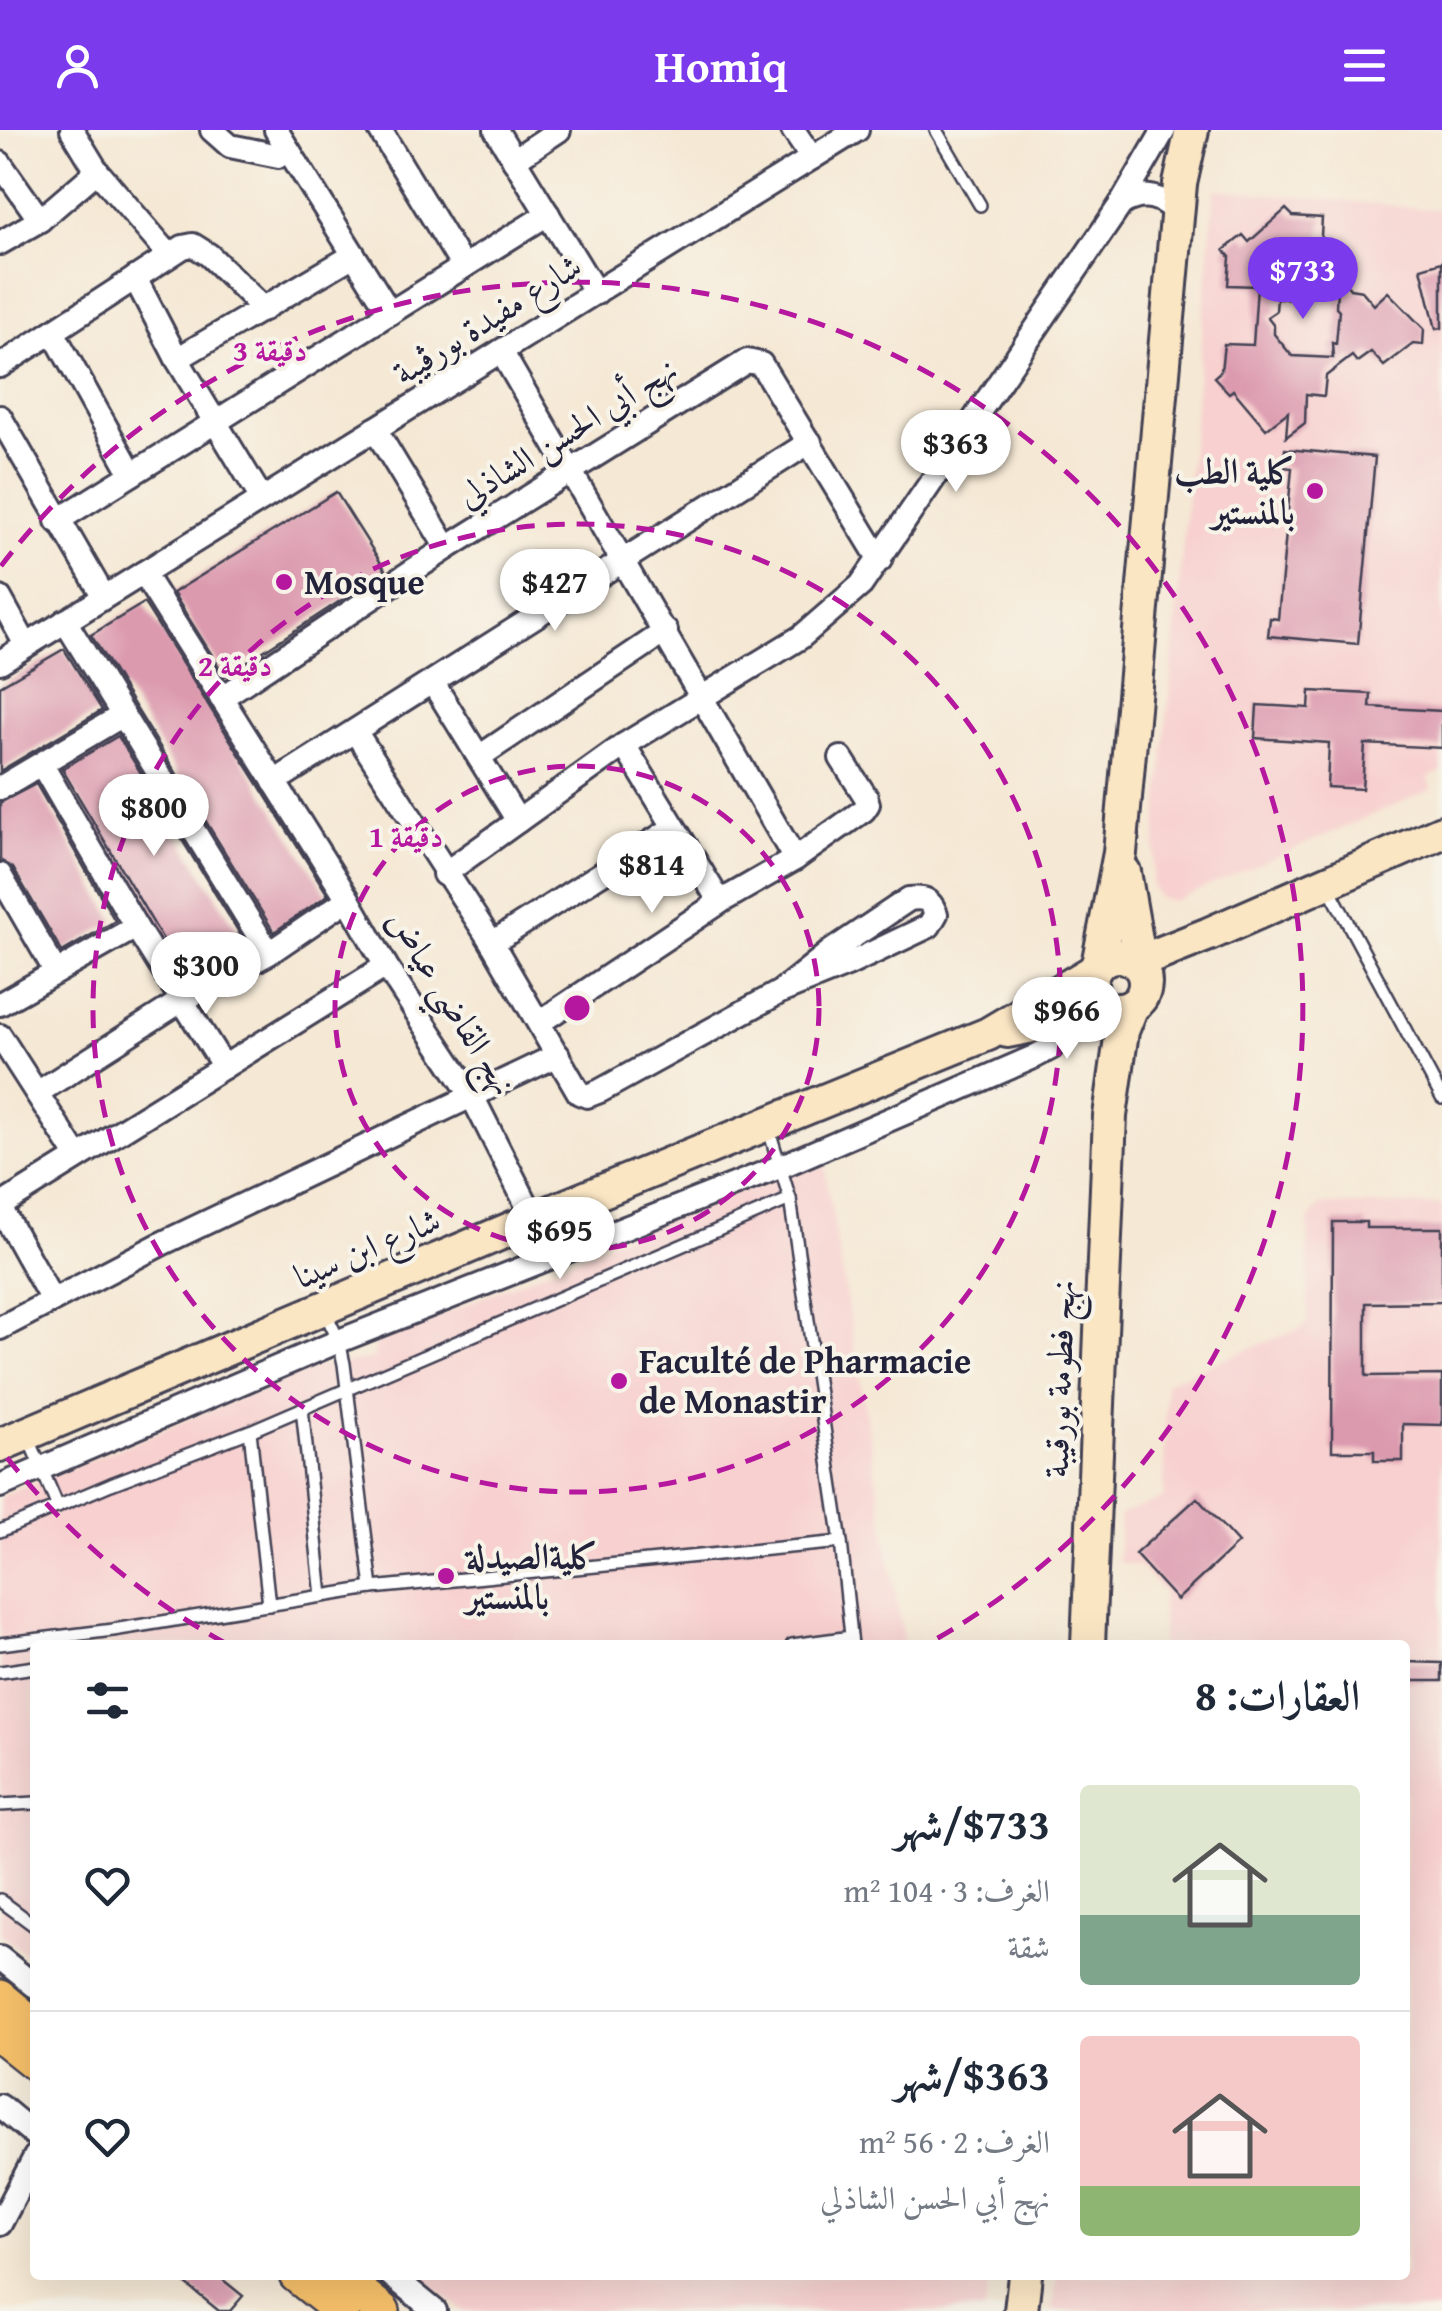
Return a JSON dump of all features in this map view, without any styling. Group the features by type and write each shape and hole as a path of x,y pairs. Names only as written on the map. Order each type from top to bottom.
{"main road":[{"path":"1172,130 1179,200"},
{"path":"988,1034 1112,989 1136,940 1120,852 1179,200 1192,130"},
{"path":"988,1034 1161,970 1209,934 1442,832"},
{"name":"نهج فطومة بورقيبة","path":"1088,1640 1110,1116 1122,1031 1112,989"},
{"name":"شارع ابن سينا","path":"13,1440 766,1123 988,1034"},
{"path":"0,1998 30,2022"},
{"path":"0,2034 30,2058"},
{"path":"304,2280 342,2311"},
{"path":"344,2280 382,2311"},
{"path":"1021,2311 1024,2280"}],"street":[{"path":"72,130 97,171 169,255"},
{"path":"212,130 230,146 279,156 289,150"},
{"path":"276,130 390,312"},
{"path":"380,130 463,267"},
{"path":"496,130 596,293"},
{"path":"514,160 560,130"},
{"path":"793,130 812,158"},
{"name":"شارع مفيدة بورڨيبة","path":"0,662 857,130"},
{"path":"444,874 624,744 801,638 841,605 880,560 1120,204 1164,130"},
{"path":"0,163 40,220"},
{"path":"0,244 40,220 97,171"},
{"path":"1120,204 1134,196 1158,197 1168,204 1179,200"},
{"path":"57,521 548,214"},
{"path":"0,366 183,247 201,248 264,308"},
{"path":"177,358 354,255"},
{"path":"135,278 177,358 262,499"},
{"path":"53,332 132,474"},
{"path":"501,350 795,859"},
{"name":"نهج أبي الحسن الشاذلي","path":"221,698 448,548 747,361 761,364 880,560"},
{"path":"0,417 104,597"},
{"path":"375,429 448,548"},
{"path":"274,782 433,684 623,557 810,442"},
{"name":"نهج القاضي عياض","path":"143,573 386,966 472,1096 534,1220"},
{"path":"0,598 26,645"},
{"path":"64,622 268,952"},
{"path":"479,757 666,631"},
{"path":"433,684 518,822"},
{"path":"0,788 123,715"},
{"path":"355,731 444,874 492,942 579,1093 587,1096 780,992 930,926 936,914 931,902 924,897 910,898 830,952 780,992"},
{"path":"624,744 720,902"},
{"path":"540,1022 720,902 795,859 864,810 868,804 840,758"},
{"path":"42,765 136,928 224,1067"},
{"path":"492,942 674,828"},
{"path":"0,875 56,972"},
{"path":"37,1093 348,899"},
{"path":"0,1004 136,928"},
{"path":"52,1300 0,1206 386,966"},
{"path":"0,1486 339,1341 782,1166 1051,1048 1112,989"},
{"path":"0,1036 78,1156"},
{"path":"0,1328 558,1055"},
{"path":"0,1958 30,1982"},
{"path":"0,2106 30,2131"},
{"path":"0,2224 30,2167"},
{"path":"396,2280 435,2311"}],"lane":[{"path":"936,130 980,205"},
{"path":"1326,884 1442,1098"},
{"path":"766,1123 790,1198 852,1640"},
{"path":"0,1531 250,1431 790,1198"},
{"path":"324,1310 339,1341 372,1588"},
{"path":"302,1408 322,1596"},
{"path":"250,1431 268,1605"},
{"path":"13,1440 41,1469 58,1507"},
{"path":"32,1640 372,1588 840,1542"},
{"path":"112,1640 113,1630"},
{"path":"0,1644 30,1640"},
{"path":"0,1672 30,1667"},
{"path":"0,1805 30,1803"},
{"path":"0,1900 30,1922"}],"shaded area":[{"name":"كلية الطب بالمنستير","path":"1215,189 1442,210 1442,771 1428,778 1432,789 1174,901 1158,897 1152,885"},
{"name":"كليةالصيدلة بالمنستير","path":"822,1151 903,1640 30,1640 30,1958 0,1933 0,1497 315,1367 374,1359 374,1344"},
{"path":"1321,1205 1442,1205 1442,2311 1053,2311 1056,2280 1410,2280 1410,1640 1161,1640 1163,1591 1139,1566 1118,1562 1120,1515 1164,1498 1166,1382 1302,1328 1308,1320 1308,1219"},
{"path":"425,2280 990,2280 985,2311 464,2311"}],"building":[{"path":"1286,209 1293,216 1322,218 1320,253 1336,253 1335,268 1350,289 1362,291 1374,305 1388,292 1424,329 1423,345 1413,344 1384,366 1371,352 1357,362 1352,356 1326,376 1324,396 1306,394 1305,423 1286,437 1288,412 1266,429 1233,390 1229,393 1214,377 1221,371 1224,344 1253,345 1257,286 1228,285 1230,257 1224,250 1243,235 1249,242","holes":["1287,286 1337,290 1339,310 1333,358 1292,356 1274,334 1274,326 1267,317 1276,311 1277,298 1287,299"]},
{"path":"1442,262 1442,328 1436,329 1421,268"},
{"path":"1285,449 1375,457 1358,644 1268,636 1270,618 1278,619 1292,468 1283,467"},
{"name":"Mosque","path":"336,492 386,571 225,676 173,593"},
{"path":"144,603 328,895 274,932 91,635"},
{"path":"64,649 102,710 0,771 0,686"},
{"path":"1310,691 1371,694 1370,707 1442,711 1442,748 1365,744 1362,789 1327,787 1329,743 1255,738 1257,705 1309,708"},
{"path":"118,736 248,947 187,980 62,769"},
{"path":"36,784 115,921 62,952 13,868 0,860 0,803"},
{"path":"1333,1222 1366,1222 1366,1228 1442,1228 1442,1302 1366,1303 1366,1376 1442,1375 1442,1425 1403,1424 1403,1461 1374,1461 1374,1451 1332,1451"},
{"path":"1197,1498 1238,1543 1177,1600 1135,1554"},
{"path":"1410,1662 1442,1663 1442,1681 1410,1681"},
{"path":"181,2280 223,2280 243,2296 230,2311 219,2311"}],"place":[{"name":"كلية الطب بالمنستير","path":"1315,491"},
{"name":"Mosque","path":"284,582"},
{"name":"Faculté de Pharmacie de Monastir","path":"619,1381"},
{"name":"كليةالصيدلة بالمنستير","path":"446,1576"}]}
